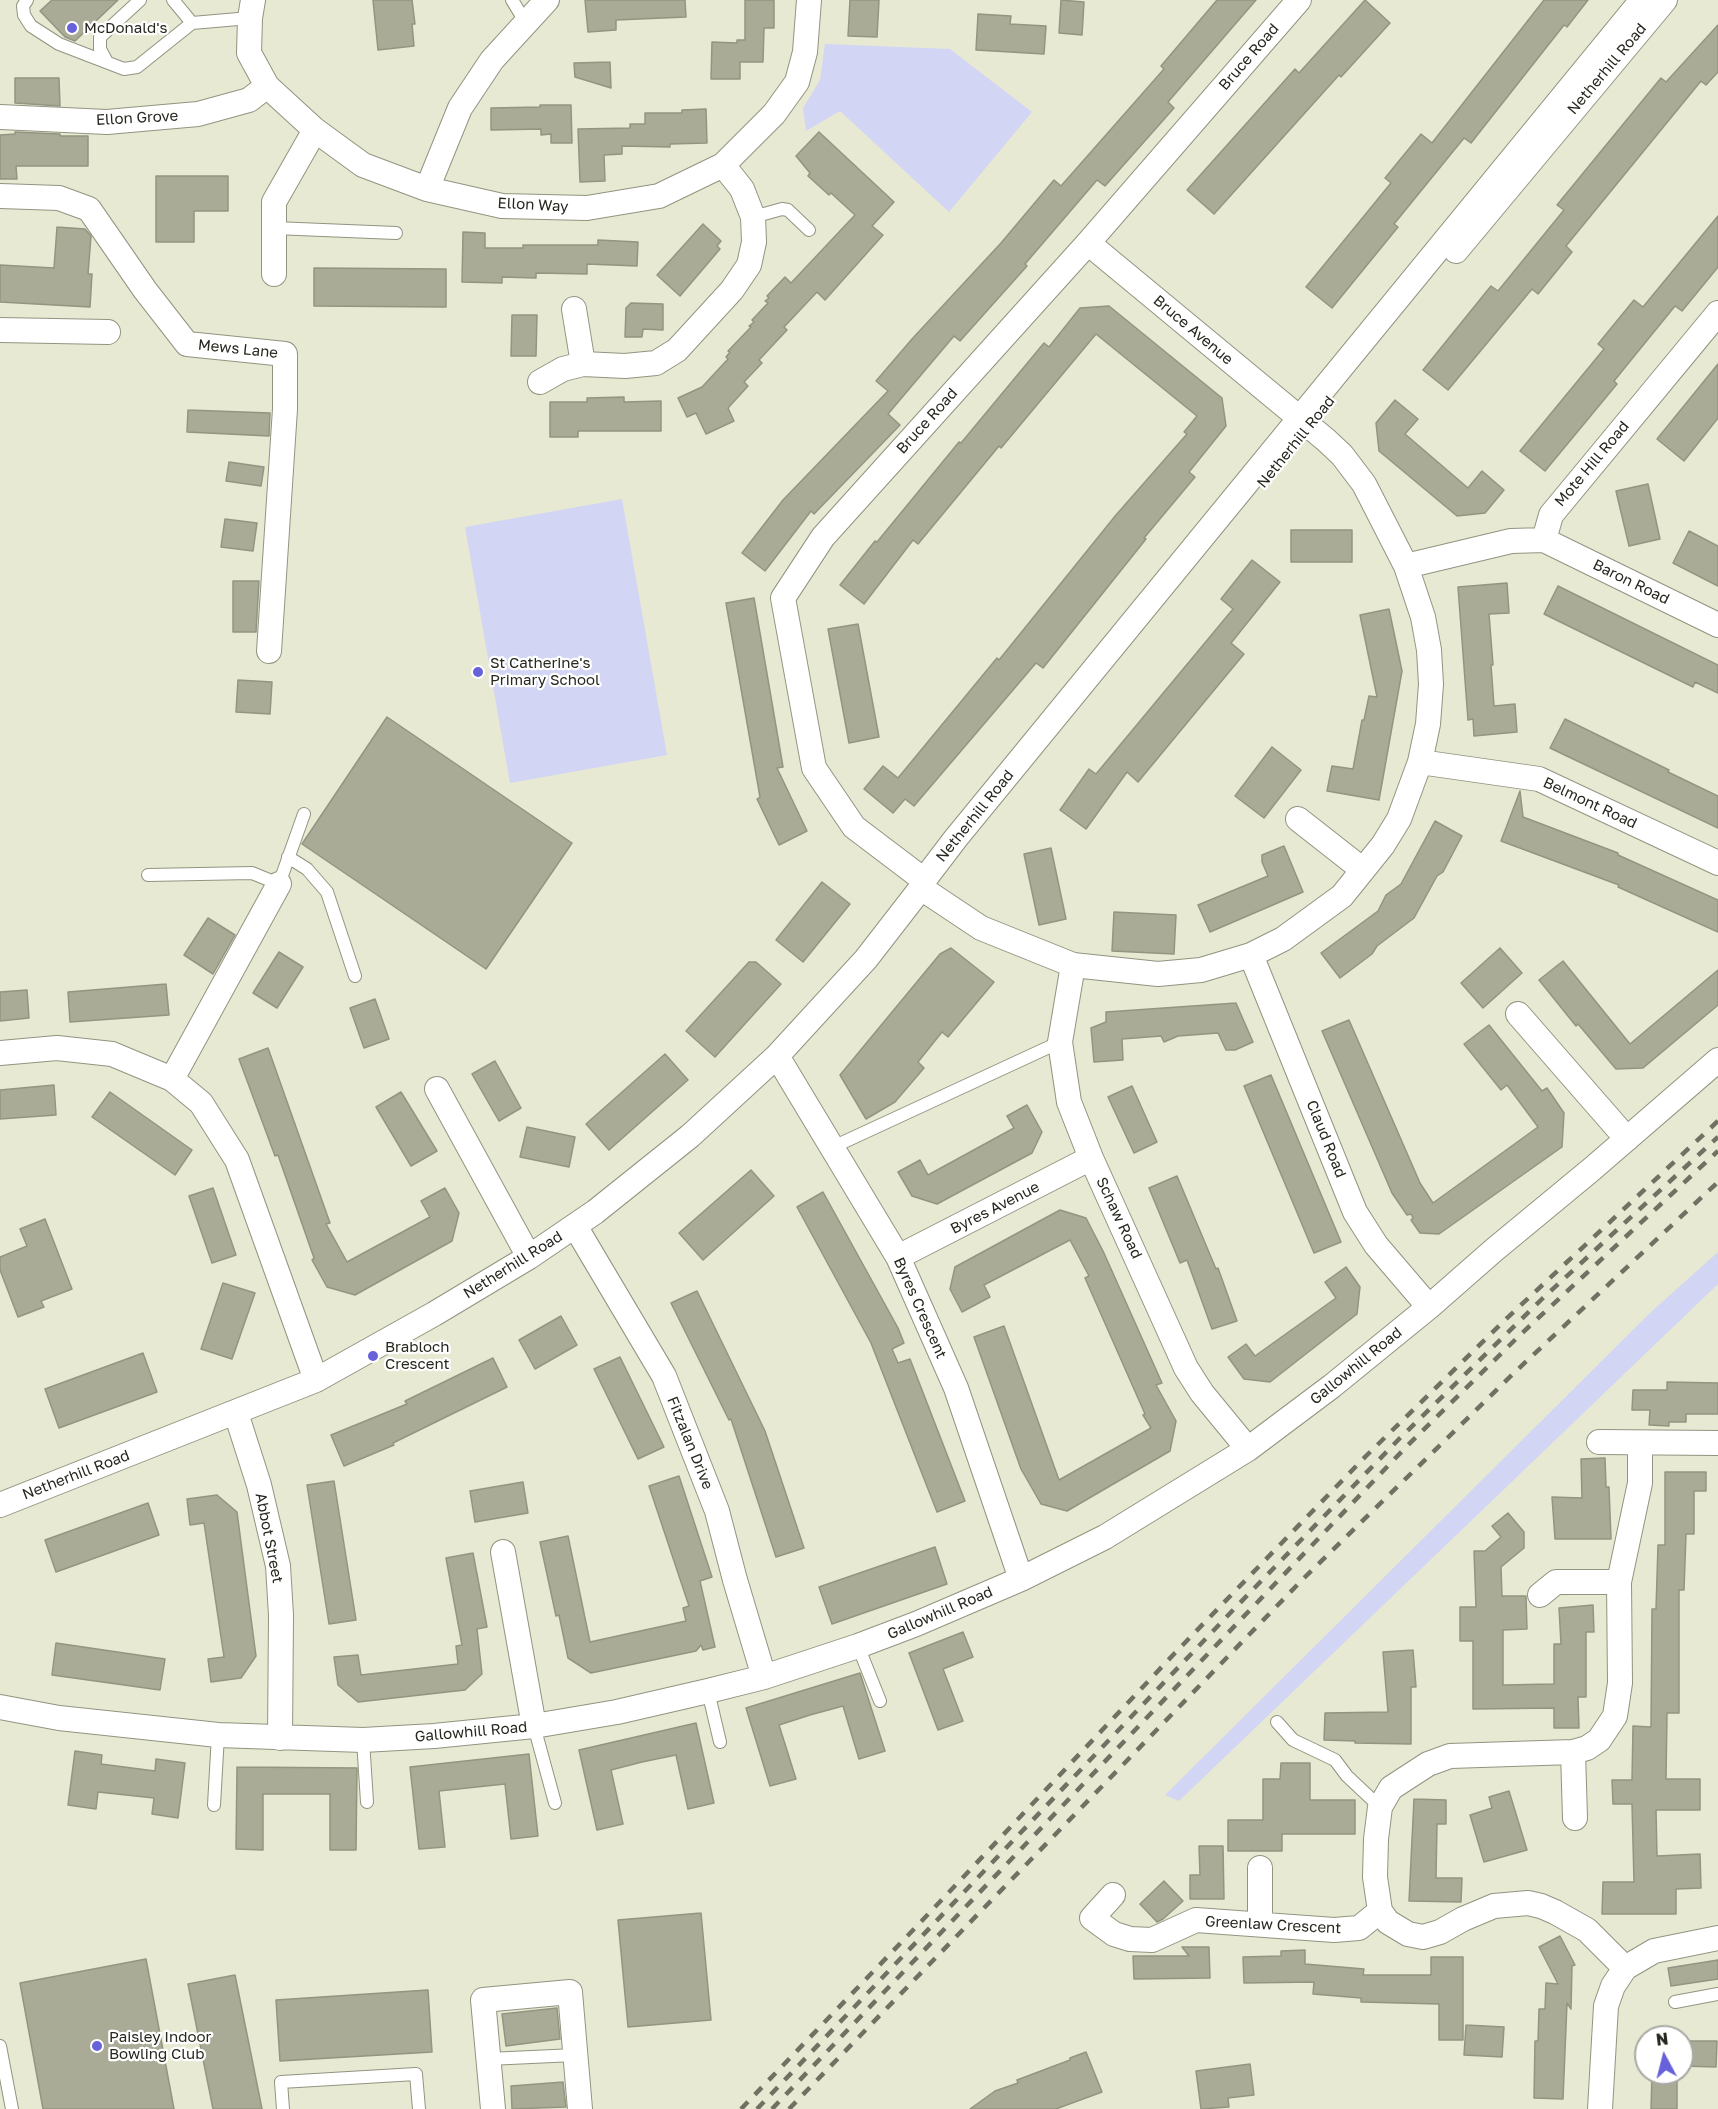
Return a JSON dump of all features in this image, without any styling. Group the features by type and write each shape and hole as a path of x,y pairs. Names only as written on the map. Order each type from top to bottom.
{"street":[{"path":"427,189 460,108 492,60 547,0"},
{"name":"Ellon Way","path":"251,9 249,53 267,86 315,130 363,165 427,189 502,206 587,208 659,196 723,165 774,114 797,82 805,52 809,0"},
{"name":"Bruce Road","path":"1299,0 1088,243 823,537 783,598 814,768 854,827 981,928 1073,965 1158,974 1201,970 1251,955 1283,939 1342,896 1363,870"},
{"name":"Netherhill Road","path":"0,1504 316,1380 434,1314 529,1257 575,1226 690,1136 777,1056 866,959 923,884 968,845 1303,422 1642,0"},
{"name":"Netherhill Road","path":"1303,422 1665,0"},
{"name":"Ellon Grove","path":"0,117 107,122 198,114 249,100 267,86"},
{"path":"274,274 274,202 315,130"},
{"path":"540,382 563,369 583,364 625,366 657,363 677,350 732,290 749,265 754,243 753,217 742,189 723,165"},
{"name":"Mews Lane","path":"0,196 59,198 89,209 145,290 187,344 285,354 285,409 269,651"},
{"name":"Bruce Avenue","path":"1088,243 1342,455 1364,484 1406,566 1423,617 1429,650 1431,684 1428,724 1420,762 1399,819 1383,845 1363,870"},
{"path":"574,309 583,364"},
{"name":"Mote Hill Road","path":"1544,540 1551,514 1718,313"},
{"path":"0,330 108,332"},
{"path":"1406,566 1511,541 1544,540"},
{"name":"Baron Road","path":"1544,540 1718,625"},
{"name":"Belmont Road","path":"1420,762 1539,778 1718,863"},
{"path":"1298,819 1363,870"},
{"path":"172,1079 279,884"},
{"name":"Claud Road","path":"1251,955 1355,1212 1376,1245 1429,1307"},
{"name":"Schaw Road","path":"1073,965 1060,1041 1069,1102 1186,1368 1202,1393 1248,1449"},
{"path":"1518,1014 1627,1139"},
{"path":"0,1053 57,1048 112,1054 172,1079 201,1103 237,1160 316,1380"},
{"name":"Byres Crescent","path":"777,1056 897,1257 956,1388 1021,1578"},
{"name":"Gallowhill Road","path":"0,1707 59,1718 218,1735 363,1740 534,1726 617,1712 764,1677 858,1646 916,1624 1021,1578 1105,1537 1248,1449 1332,1386 1429,1307 1718,1060"},
{"path":"436,1089 529,1257"},
{"name":"Byres Avenue","path":"897,1257 1092,1158"},
{"name":"Fitzalan Drive","path":"575,1226 664,1376 717,1511 764,1677"},
{"name":"Abbot Street","path":"236,1413 259,1485 278,1566 281,1615 280,1738"},
{"path":"1599,1442 1718,1443"},
{"path":"1625,1968 1587,1930 1541,1905 1528,1903 1494,1906 1440,1932 1424,1937 1408,1935 1388,1922 1380,1911 1376,1877 1376,1839 1380,1807 1391,1788 1428,1764 1450,1756 1573,1752 1587,1748 1599,1740 1615,1716 1620,1683 1619,1582 1640,1483 1640,1443"},
{"path":"503,1552 534,1726"},
{"path":"1539,1595 1556,1582 1619,1582"},
{"path":"1573,1752 1575,1818"},
{"path":"1260,1868 1260,1924"},
{"name":"Greenlaw Crescent","path":"1113,1895 1092,1918 1114,1934 1130,1939 1152,1940 1196,1920 1334,1930 1359,1928 1380,1911"},
{"path":"1600,2109 1606,2006 1613,1986 1625,1968 1654,1951 1718,1938"},
{"path":"493,2109 483,2000 570,1992 580,2109"}],"lane":[{"path":"27,0 22,6 24,15 31,26 59,44 124,69 137,67 192,23 251,9"},
{"path":"107,62 100,49 100,37 140,0"},
{"path":"173,0 192,23"},
{"path":"512,0 526,23"},
{"path":"753,217 782,209 788,210 809,230"},
{"path":"274,228 396,233"},
{"path":"148,875 252,873 279,884 304,814"},
{"path":"288,857 307,869 327,891 355,975"},
{"path":"833,1147 1060,1041"},
{"path":"858,1646 880,1701"},
{"path":"708,1691 720,1742"},
{"path":"1277,1722 1293,1740 1335,1760 1347,1776 1380,1807"},
{"path":"534,1726 555,1803"},
{"path":"214,1805 218,1735"},
{"path":"363,1740 367,1802"},
{"path":"1674,2002 1718,1994"},
{"path":"0,2046 12,2109"},
{"path":"488,2059 575,2055"},
{"path":"283,2109 281,2082 416,2074 419,2109"}],"shaded area":[{"path":"825,44 950,49 1032,112 949,212 840,111 806,131 803,108 820,80"},
{"path":"622,499 667,755 510,783 465,527"},
{"path":"1718,1252 1718,1284 1179,1801 1165,1795 1651,1312"}],"building":[{"name":"McDonald's","path":"52,0 118,0 75,41 65,37 40,11"},
{"path":"373,0 412,0 415,24 412,24 414,46 378,50"},
{"path":"585,0 685,0 686,17 616,20 616,30 588,32"},
{"path":"745,0 774,0 774,28 764,28 763,62 740,62 740,79 711,79 712,42 737,43 737,40 745,40"},
{"path":"850,0 879,0 877,37 848,36"},
{"path":"1061,0 1084,2 1082,35 1059,33"},
{"path":"1217,0 1256,0 1168,102 1174,108 1105,186 1097,180 1025,264 1027,266 960,341 954,336 888,414 900,425 814,514 811,511 765,571 742,553 783,500 888,391 876,381 912,339 1001,243 1054,180 1061,186 1164,69 1161,66"},
{"path":"1365,0 1390,23 1341,77 1339,75 1214,214 1187,190 1295,69 1299,73"},
{"path":"1544,0 1588,0 1567,27 1564,25 1471,143 1464,138 1394,224 1398,227 1332,308 1306,287 1391,183 1385,178 1421,134 1432,143"},
{"path":"978,14 1011,16 1010,24 1046,26 1044,54 976,50"},
{"path":"1718,25 1718,72 1706,85 1701,81 1566,246 1572,252 1538,294 1532,289 1448,390 1423,370 1491,286 1498,291 1564,210 1557,205 1661,78 1666,82"},
{"path":"610,62 611,88 575,77 574,63"},
{"path":"15,78 59,78 60,106 15,103"},
{"path":"540,105 571,105 572,143 551,143 551,134 541,135 541,129 491,130 491,108 540,107"},
{"path":"706,109 707,143 670,144 670,147 622,146 622,154 604,155 605,181 580,182 578,129 630,128 630,124 645,124 645,113 682,113 682,110"},
{"path":"15,132 88,136 88,166 16,166 17,179 0,179 0,135 15,134"},
{"path":"819,132 894,202 872,226 883,235 825,300 817,292 784,327 787,330 759,360 762,363 744,382 748,386 728,408 734,421 706,434 696,413 687,417 678,398 702,387 728,359 726,357 730,352 728,351 751,327 749,326 754,322 752,320 768,303 765,301 769,298 767,296 785,277 791,283 855,215 808,176 810,173 796,156"},
{"path":"156,176 228,176 228,211 194,211 194,242 156,242"},
{"path":"1718,216 1718,267 1682,311 1675,306 1614,381 1617,384 1545,471 1520,451 1604,349 1598,344 1634,300 1643,307"},
{"path":"703,224 721,241 717,246 720,249 680,296 657,275"},
{"path":"57,227 85,229 91,236 88,274 92,274 90,307 0,302 0,265 54,268"},
{"path":"463,232 485,233 485,248 523,248 523,245 598,245 598,240 638,242 637,266 587,264 587,274 536,273 536,278 502,277 502,283 462,282"},
{"path":"314,268 446,269 446,307 314,306"},
{"path":"631,303 663,304 663,330 643,329 642,337 625,337 626,308"},
{"path":"1109,306 1222,398 1226,426 1189,472 1195,477 1144,538 1146,539 1043,668 1036,663 914,806 905,799 893,813 864,789 883,766 898,778 997,658 999,660 1116,515 1187,434 1184,432 1197,416 1096,334 918,544 913,540 864,604 840,585 1044,343 1049,347 1080,308"},
{"path":"512,315 537,315 536,356 511,356"},
{"path":"1718,364 1718,418 1684,461 1657,439"},
{"path":"624,397 624,402 661,401 661,431 578,431 578,437 550,437 550,402 587,402 587,398"},
{"path":"1395,400 1418,419 1405,434 1468,488 1482,471 1504,490 1485,513 1457,516 1379,451 1376,423"},
{"path":"188,410 270,413 269,436 187,432"},
{"path":"229,462 264,467 261,486 226,481"},
{"path":"1648,484 1660,539 1629,546 1616,491"},
{"path":"225,519 257,523 253,551 221,547"},
{"path":"1291,530 1352,530 1352,562 1291,562"},
{"path":"1689,531 1718,546 1718,586 1673,563"},
{"path":"1252,560 1280,582 1231,643 1244,654 1138,782 1127,772 1086,829 1060,810 1089,769 1096,774 1233,609 1221,599"},
{"path":"233,581 259,581 256,632 233,632"},
{"path":"1507,583 1509,613 1489,614 1493,665 1491,665 1494,706 1515,704 1517,732 1474,736 1473,719 1468,720 1458,587"},
{"path":"1558,586 1718,665 1718,693 1695,682 1693,687 1544,614"},
{"path":"754,598 783,767 777,768 807,831 779,845 757,799 760,797 726,603"},
{"path":"1389,609 1402,671 1379,800 1327,791 1332,766 1353,769 1369,696 1377,697 1360,615"},
{"path":"858,624 879,737 849,743 828,629"},
{"path":"238,680 272,682 270,714 236,712"},
{"path":"387,717 572,843 486,969 302,844"},
{"path":"1565,719 1718,796 1718,828 1550,748"},
{"path":"1272,747 1301,770 1264,818 1235,796"},
{"path":"1520,791 1523,817 1618,853 1618,855 1718,900 1718,932 1618,887 1619,885 1501,841"},
{"path":"1435,821 1462,836 1443,872 1437,876 1414,918 1340,978 1321,953 1378,911 1386,895 1401,884"},
{"path":"1284,846 1303,892 1210,932 1198,905 1268,876 1262,862 1262,855"},
{"path":"1051,848 1066,919 1039,925 1024,854"},
{"path":"822,882 850,904 803,962 776,940"},
{"path":"1114,912 1176,915 1174,954 1112,951"},
{"path":"208,918 235,935 213,974 184,955"},
{"path":"951,948 994,982 948,1037 942,1032 918,1062 924,1068 895,1102 866,1119 840,1075 940,954"},
{"path":"1500,948 1522,973 1483,1008 1461,983"},
{"path":"279,952 303,967 277,1008 253,993"},
{"path":"1563,961 1630,1044 1718,970 1718,1005 1643,1068 1616,1069 1578,1024 1576,1026 1539,980"},
{"path":"749,962 756,962 781,984 715,1057 686,1031"},
{"path":"166,984 169,1015 70,1022 68,992"},
{"path":"27,990 29,1018 0,1021 0,992"},
{"path":"375,999 389,1039 364,1048 350,1008"},
{"path":"1236,1003 1253,1042 1235,1050 1226,1050 1218,1033 1178,1036 1164,1042 1161,1036 1122,1039 1123,1060 1094,1062 1091,1028 1106,1022 1106,1012"},
{"path":"1349,1020 1420,1183 1433,1203 1538,1127 1507,1085 1501,1090 1464,1044 1489,1025 1542,1091 1547,1088 1564,1113 1562,1147 1439,1234 1420,1233 1411,1220 1413,1218 1411,1214 1407,1215 1392,1193 1322,1031"},
{"path":"268,1048 330,1223 326,1224 347,1262 430,1217 421,1201 445,1188 459,1213 452,1241 355,1295 327,1287 312,1260 314,1258 278,1155 275,1156 239,1059"},
{"path":"665,1054 688,1080 609,1150 586,1124"},
{"path":"495,1061 521,1108 499,1121 472,1074"},
{"path":"1271,1075 1341,1242 1314,1253 1244,1086"},
{"path":"54,1085 56,1115 0,1119 0,1090"},
{"path":"1132,1086 1157,1142 1134,1153 1108,1097"},
{"path":"110,1092 192,1150 175,1175 92,1117"},
{"path":"401,1092 437,1151 411,1166 376,1107"},
{"path":"1027,1105 1042,1132 1032,1153 937,1204 912,1196 898,1172 920,1160 928,1175 1014,1128 1007,1116"},
{"path":"527,1127 575,1137 569,1167 520,1157"},
{"path":"751,1170 774,1196 703,1260 679,1233"},
{"path":"1177,1176 1216,1269 1218,1268 1237,1321 1212,1329 1187,1260 1180,1263 1149,1188"},
{"path":"213,1188 236,1255 212,1263 189,1196"},
{"path":"823,1192 898,1328 904,1343 892,1349 898,1363 910,1359 965,1501 937,1512 871,1343 797,1207"},
{"path":"1060,1210 1086,1218 1162,1383 1156,1385 1176,1421 1170,1451 1067,1511 1041,1504 1021,1469 974,1337 1004,1326 1059,1480 1151,1428 1143,1415 1145,1414 1085,1278 1089,1276 1070,1240 984,1285 990,1297 962,1312 950,1289 955,1267"},
{"path":"45,1219 72,1289 41,1301 44,1307 18,1317 0,1270 0,1257 27,1246 20,1229"},
{"path":"1346,1267 1360,1287 1357,1314 1270,1382 1244,1379 1228,1357 1246,1344 1255,1356 1336,1298 1325,1282"},
{"path":"223,1283 255,1293 232,1359 201,1349"},
{"path":"697,1291 765,1431 804,1548 776,1557 731,1419 729,1420 671,1303"},
{"path":"561,1316 577,1345 535,1369 519,1340"},
{"path":"143,1353 157,1392 59,1428 45,1389"},
{"path":"620,1357 664,1447 638,1459 594,1369"},
{"path":"493,1358 507,1387 393,1443 394,1445 344,1466 331,1435 407,1404 405,1401"},
{"path":"1667,1382 1718,1383 1718,1414 1686,1414 1686,1422 1669,1422 1669,1426 1649,1425 1650,1410 1632,1410 1633,1390 1667,1390"},
{"path":"1605,1458 1606,1487 1609,1487 1611,1539 1555,1539 1552,1497 1582,1498 1581,1459"},
{"path":"1665,1472 1706,1472 1706,1491 1694,1491 1694,1534 1686,1534 1684,1590 1679,1590 1679,1713 1667,1713 1666,1779 1700,1779 1700,1810 1656,1810 1657,1856 1700,1854 1701,1888 1676,1889 1676,1914 1602,1914 1603,1882 1634,1882 1632,1804 1613,1804 1612,1780 1632,1780 1633,1726 1651,1727 1652,1609 1656,1609 1658,1545 1665,1545"},
{"path":"679,1476 712,1577 700,1581 715,1647 703,1650 701,1645 696,1651 591,1673 568,1658 559,1615 556,1616 540,1542 568,1536 590,1642 686,1621 683,1608 689,1606 649,1486"},
{"path":"334,1481 356,1620 329,1624 307,1485"},
{"path":"523,1482 528,1513 475,1522 470,1491"},
{"path":"217,1495 237,1512 256,1656 241,1678 211,1682 208,1659 224,1657 204,1523 190,1525 187,1499"},
{"path":"148,1503 159,1535 56,1572 45,1540"},
{"path":"1508,1513 1524,1532 1524,1548 1501,1567 1502,1596 1526,1596 1527,1629 1503,1630 1503,1685 1554,1684 1554,1644 1561,1644 1559,1608 1593,1605 1594,1632 1586,1632 1586,1697 1578,1697 1579,1728 1554,1728 1554,1708 1473,1709 1473,1641 1460,1641 1460,1607 1476,1607 1474,1551 1485,1551 1501,1537 1492,1526"},
{"path":"935,1547 947,1584 832,1624 819,1587"},
{"path":"473,1553 487,1627 477,1629 482,1674 465,1690 358,1702 338,1685 334,1657 358,1655 361,1675 458,1664 456,1646 462,1645 446,1558"},
{"path":"963,1632 973,1657 943,1669 963,1721 938,1730 909,1653"},
{"path":"56,1643 165,1659 160,1690 52,1675"},
{"path":"1413,1650 1416,1687 1411,1687 1411,1744 1324,1740 1325,1713 1388,1712 1383,1652"},
{"path":"860,1673 885,1751 859,1759 843,1706 810,1715 779,1725 796,1779 770,1786 746,1708"},
{"path":"696,1723 714,1803 688,1809 676,1755 642,1762 611,1770 623,1824 597,1830 579,1750"},
{"path":"75,1751 102,1755 101,1764 155,1771 156,1759 185,1763 178,1818 152,1814 154,1798 98,1792 96,1809 68,1805"},
{"path":"529,1754 538,1836 511,1839 505,1784 439,1791 445,1847 419,1849 410,1767"},
{"path":"1281,1763 1310,1763 1310,1800 1355,1800 1355,1834 1282,1834 1282,1851 1228,1851 1228,1820 1263,1820 1263,1779 1280,1779"},
{"path":"237,1767 357,1768 356,1850 330,1850 330,1794 263,1794 263,1850 236,1849"},
{"path":"1509,1791 1527,1850 1484,1862 1470,1815 1492,1808 1489,1797"},
{"path":"1414,1799 1446,1800 1446,1824 1437,1824 1436,1878 1462,1878 1461,1902 1409,1901"},
{"path":"1199,1846 1223,1846 1224,1899 1190,1899 1190,1875 1200,1875"},
{"path":"1164,1881 1183,1901 1157,1922 1140,1904"},
{"path":"701,1913 711,2020 628,2027 618,1920"},
{"path":"1560,1936 1575,1965 1572,1966 1571,2009 1567,2003 1563,2099 1534,2098 1535,2041 1538,2041 1539,2009 1545,2009 1546,1983 1558,1984 1539,1947"},
{"path":"1182,1947 1209,1947 1210,1978 1134,1979 1133,1956 1189,1956"},
{"path":"1305,1950 1305,1964 1364,1969 1363,1975 1431,1975 1431,1957 1463,1957 1463,2040 1439,2040 1439,2004 1361,2002 1361,1998 1313,1994 1314,1982 1244,1983 1243,1957 1281,1956 1281,1951"},
{"name":"Paisley Indoor Bowling Club","path":"146,1959 174,2109 43,2109 20,1983"},
{"path":"1718,1960 1718,1979 1671,1986 1668,1968"},
{"path":"235,1975 262,2109 213,2109 188,1984"},
{"path":"428,1990 432,2052 280,2061 276,2000"},
{"path":"557,2008 560,2039 506,2046 502,2014"},
{"path":"1466,2025 1504,2027 1502,2057 1464,2055"},
{"path":"1694,2041 1717,2041 1716,2067 1694,2066"},
{"path":"1086,2052 1102,2092 1056,2109 970,2109 995,2091 1018,2083 1017,2080"},
{"path":"1250,2064 1254,2095 1228,2098 1229,2107 1201,2109 1196,2071"},
{"path":"563,2082 566,2107 512,2109 511,2086"},
{"path":"1652,2085 1677,2085 1677,2109 1651,2109"}],"railway":[{"path":"741,2109 1366,1456 1506,1319 1718,1121"},
{"path":"757,2109 1400,1438 1543,1298 1718,1137"},
{"path":"772,2109 1408,1445 1520,1335 1718,1151"},
{"path":"789,2109 1305,1577 1516,1371 1718,1182"}],"place":[{"name":"McDonald's","path":"72,28"},
{"name":"St Catherine's Primary School","path":"478,672"},
{"name":"Brabloch Crescent","path":"373,1356"},
{"name":"Paisley Indoor Bowling Club","path":"97,2046"}]}
